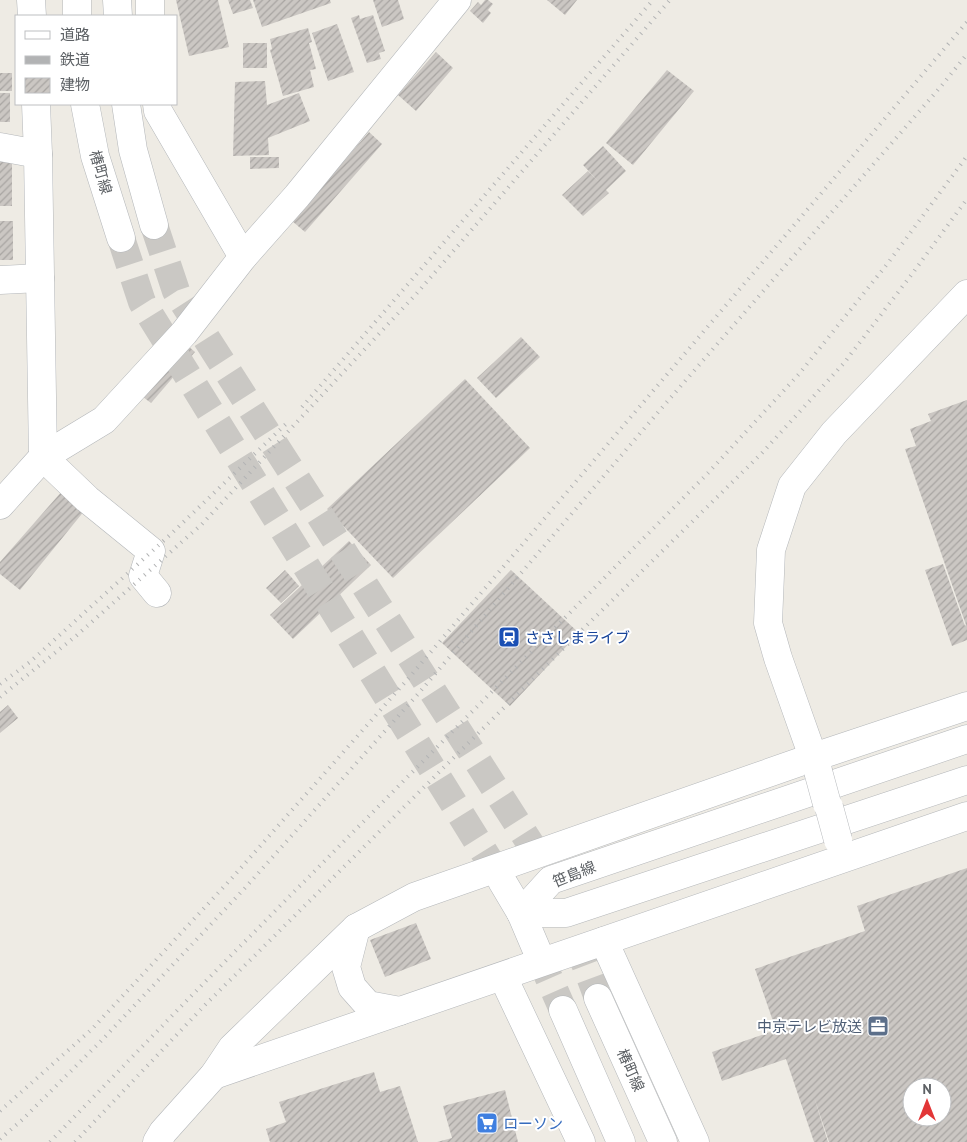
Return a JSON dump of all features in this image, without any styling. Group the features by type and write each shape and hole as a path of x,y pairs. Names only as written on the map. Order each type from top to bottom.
{"street":[{"path":"31,0 32,15"},
{"path":"77,0 77,15"},
{"path":"117,0 118,15"},
{"path":"150,0 150,15"},
{"path":"0,506 43,456 104,420 184,333 244,257 297,196 457,0"},
{"path":"36,105 43,456 87,500 151,551 143,576 157,593"},
{"name":"椿町線","path":"85,105 95,156 121,238"},
{"path":"126,105 133,150 154,225"},
{"path":"156,105 158,112 244,257"},
{"path":"0,147 38,154"},
{"path":"0,280 40,278"},
{"path":"841,849 816,764 778,658 768,623 771,550 792,486 834,433 967,294"},
{"path":"157,1142 180,1112 214,1075 232,1048 356,928 414,898 816,764 967,706"},
{"name":"笹島線","path":"521,913 547,872 967,739"},
{"name":"笹島線","path":"521,913 566,913 967,780"},
{"path":"214,1075 604,941 841,849 967,816"},
{"path":"547,872 576,939"},
{"path":"502,881 521,913 538,953"},
{"path":"356,928 346,967 352,987 368,1005 400,1011"},
{"path":"604,941 695,1142"},
{"path":"503,976 581,1142"},
{"name":"椿町線","path":"598,998 663,1142"},
{"path":"563,1010 620,1142"}],"building":[{"path":"176,0 218,0 229,47 189,56"},
{"path":"228,0 250,0 253,8 233,14"},
{"path":"253,0 330,0 331,3 262,27"},
{"path":"373,0 398,0 404,19 382,27"},
{"path":"485,0 493,4 488,10 491,13 483,23 470,11 478,2 481,5"},
{"path":"547,0 577,0 565,15"},
{"path":"359,15 360,19 373,15 385,51 379,53 381,59 367,63 351,18"},
{"path":"337,24 354,72 328,81 312,33"},
{"path":"308,28 312,42 309,43 316,69 310,70 314,87 283,96 270,50 272,49 270,39"},
{"path":"243,43 267,43 267,68 243,68"},
{"path":"436,52 453,68 416,111 398,95"},
{"path":"667,70 694,91 633,165 606,143"},
{"path":"0,73 12,73 12,91 0,91"},
{"path":"265,81 267,105 299,93 310,121 268,138 269,155 233,156 235,82"},
{"path":"0,93 10,93 10,122 0,122"},
{"path":"369,132 382,144 305,232 292,221"},
{"path":"603,146 626,171 606,190 609,193 583,216 562,195 588,171 598,181 583,165"},
{"path":"250,157 279,157 279,168 250,169"},
{"path":"0,160 12,160 12,206 0,206"},
{"path":"0,221 13,221 13,260 0,260"},
{"path":"521,337 540,357 496,398 477,378"},
{"path":"187,345 195,352 151,403 143,397"},
{"path":"465,379 530,448 393,578 327,509"},
{"path":"967,400 967,640 952,646 925,570 943,564 966,625 905,449 916,446 910,429 931,421 928,414"},
{"path":"63,490 85,510 20,590 0,574 0,562"},
{"path":"349,541 371,565 293,639 270,615"},
{"path":"285,570 299,586 281,603 266,588"},
{"path":"511,570 579,633 510,706 442,643"},
{"path":"8,705 18,718 0,733 0,712"},
{"name":"中京テレビ放送","path":"967,868 967,1142 829,1142 814,1097 828,1142 814,1142 786,1059 722,1081 712,1052 776,1030 755,969 865,931 857,906"},
{"path":"416,923 431,959 385,977 370,940"},
{"path":"374,1072 380,1092 400,1086 418,1142 270,1142 266,1129 286,1122 279,1102"},
{"path":"505,1090 518,1142 437,1142 452,1138 443,1106"}],"tunnel":[{"path":"154,225 176,291 544,865"},
{"path":"121,238 142,302 502,881"},
{"path":"576,939 598,998"},
{"path":"538,953 563,1010"}],"railway":[{"path":"302,407 653,0"},
{"path":"0,697 76,636 202,524 418,292 670,0"},
{"path":"0,1111 92,1029 232,878 407,680 967,22"},
{"path":"0,1139 22,1120 102,1040 245,888 418,694 967,54"},
{"path":"50,1142 195,992 708,473 799,374 888,263 967,156"},
{"path":"75,1142 205,1005 762,453 844,363 967,199"},
{"path":"0,684 30,662 171,534 288,422"}],"place":[{"name":"ささしまライブ","path":"509,637"},
{"name":"中京テレビ放送","path":"878,1026"},
{"name":"ローソン","path":"487,1123"}]}
